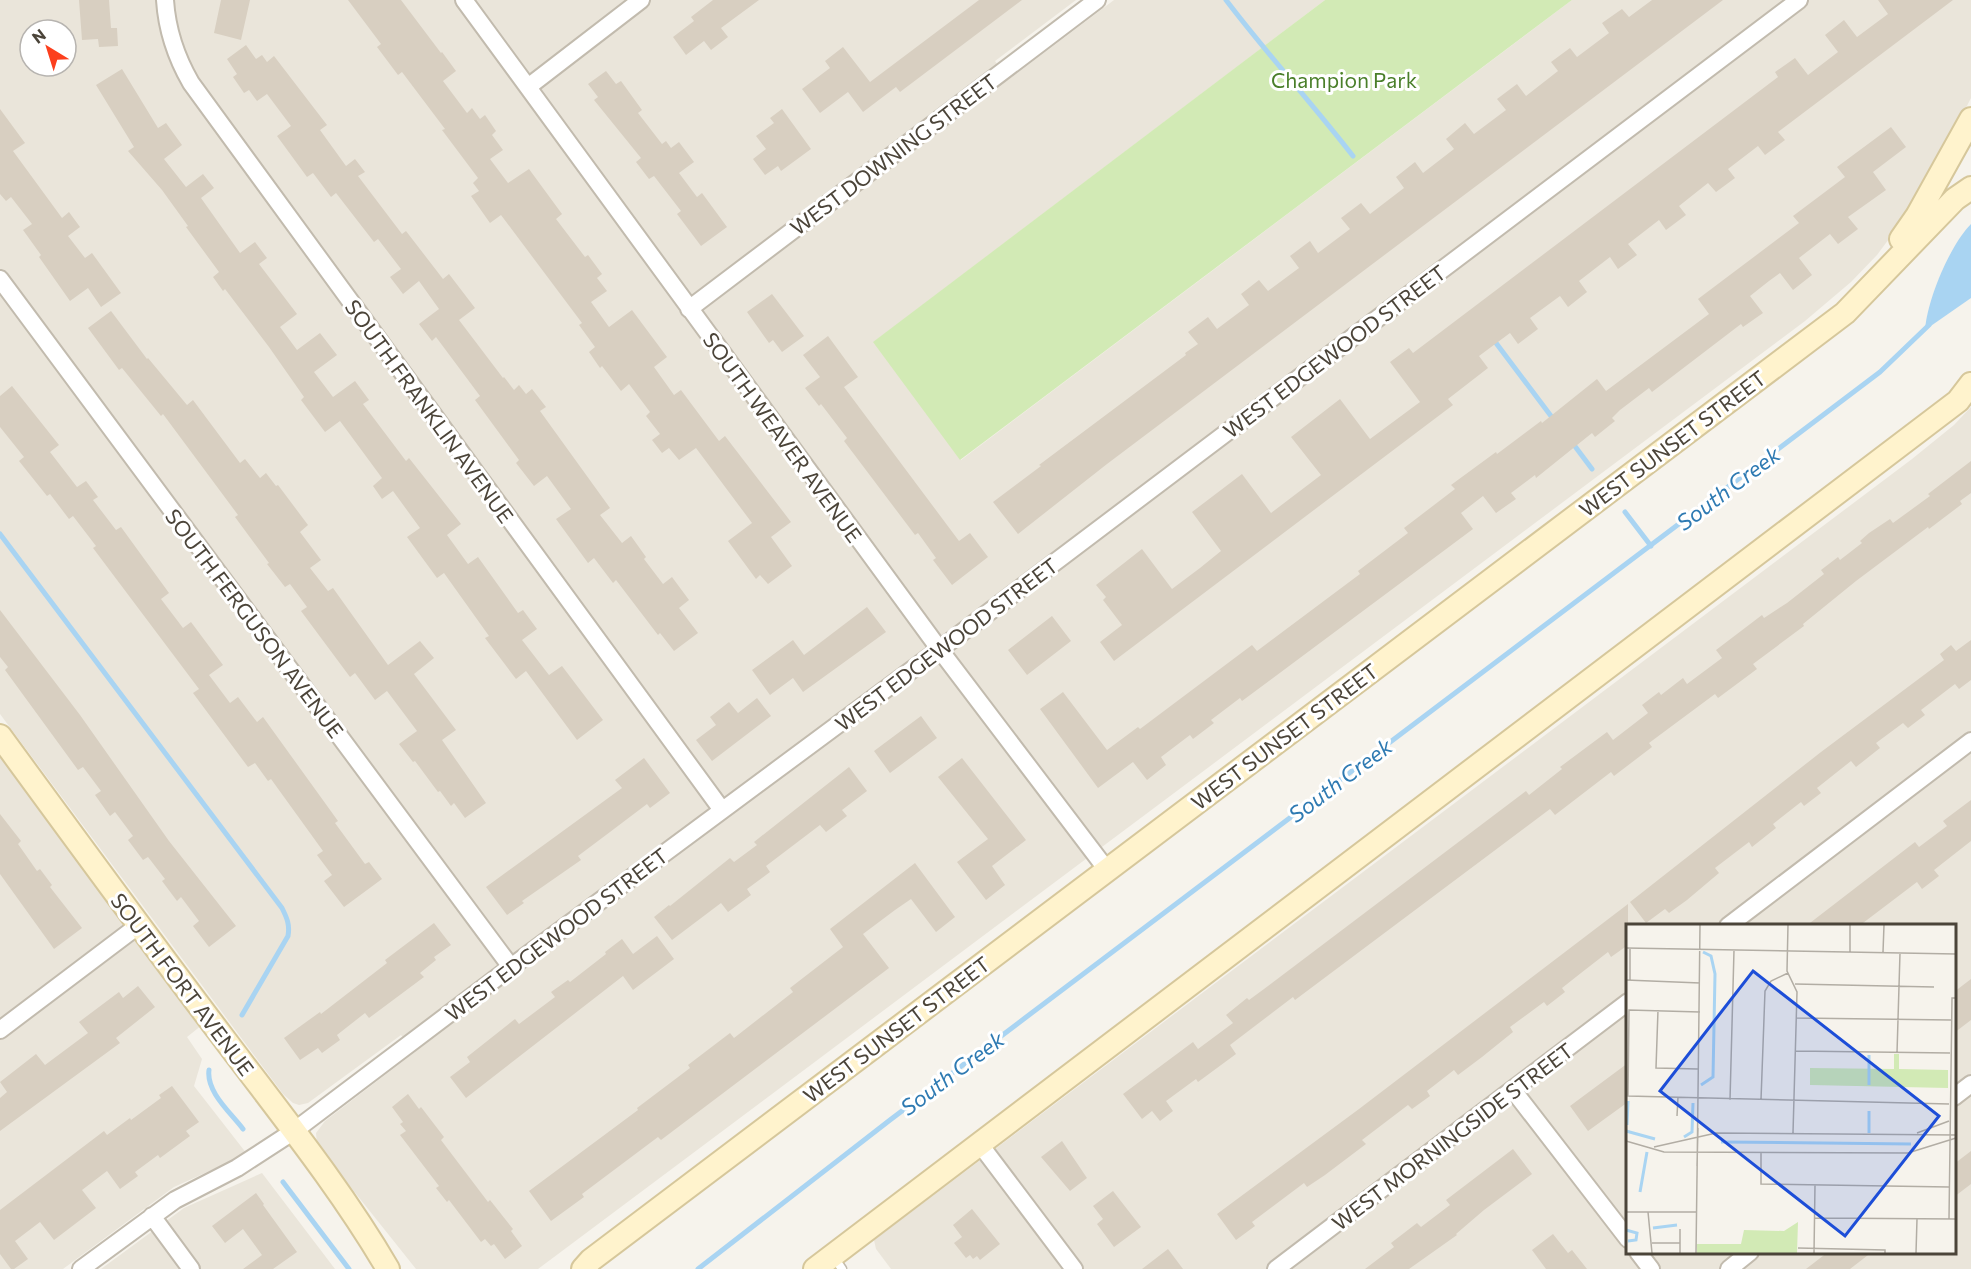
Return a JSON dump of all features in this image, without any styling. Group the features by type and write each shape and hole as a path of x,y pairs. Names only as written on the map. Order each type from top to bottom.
{"main road":[{"path":"1845,313 1917,216 1971,119"},
{"name":"WEST SUNSET STREET","path":"583,1266 1845,313 1955,199 1971,188"},
{"path":"830,1265 979,1143 1958,400 1971,384"},
{"name":"SOUTH FORT AVENUE","path":"0,736 294,1131 366,1231 388,1269"},
{"name":"SOUTH FORT AVENUE","path":"366,1231 402,1269"}],"street":[{"name":"SOUTH FRANKLIN AVENUE","path":"165,0 175,52 190,83 722,810"},
{"name":"SOUTH WEAVER AVENUE","path":"464,0 940,650 1107,870"},
{"path":"528,87 641,0"},
{"name":"WEST DOWNING STREET","path":"689,309 1097,0"},
{"name":"WEST EDGEWOOD STREET","path":"81,1269 175,1200 237,1168 294,1131 511,967 940,650 1799,0"},
{"name":"SOUTH FERGUSON AVENUE","path":"0,279 511,967"},
{"path":"1731,924 1971,741"},
{"path":"0,1030 139,925"},
{"name":"WEST MORNINGSIDE STREET","path":"1276,1269 1626,1004"},
{"path":"1956,1095 1971,1084"},
{"path":"1513,1090 1626,1236"},
{"path":"979,1143 1074,1269"},
{"path":"152,1215 191,1269"},
{"path":"1640,1254 1651,1269"},
{"path":"1729,1269 1748,1254"}],"shaded area":[{"path":"0,0 1076,0 995,61 1008,80 1114,0 1325,0 874,342 961,460 1572,0 1971,0 1971,98 1906,216 1877,255 1851,282 1805,321 538,1269 416,1269 317,1145 316,1133 325,1121 415,1052 401,1035 308,1103 299,1105 293,1103 283,1094 0,714"},
{"path":"1971,407 1971,1269 891,1269 876,1249 874,1240 1912,459 1954,425"},
{"path":"0,752 202,1025 187,1037 202,1059 194,1086 247,1154 174,1187 63,1269 0,1269"},
{"path":"262,1173 335,1269 101,1269 184,1208"}],"green space":[{"name":"Champion Park","path":"1325,0 1572,0 960,460 873,342"}],"water":[{"path":"1971,224 1971,298 1925,330 1930,304 1941,274 1955,245"}],"building":[{"path":"79,0 109,0 111,28 117,28 118,46 99,47 98,39 82,40"},
{"path":"221,0 250,0 241,40 214,33"},
{"path":"348,0 401,0 442,52 456,71 443,81 467,113 472,108 480,119 485,115 496,131 492,135 503,150 490,159 508,183 529,169 562,214 556,219 585,257 588,255 602,274 597,278 607,291 591,302 609,327 632,310 667,357 654,367 674,395 681,390 719,441 725,436 791,522 771,537 792,566 768,584 760,575 756,579 728,541 752,523 696,448 679,460 669,448 662,453 652,440 660,434 646,416 650,412 629,384 621,391 602,366 600,368 589,352 595,347 579,325 582,323 501,215 490,223 471,196 479,191 473,183 478,178 402,72 398,75 377,47 381,44"},
{"path":"713,0 759,0 721,28 728,37 711,50 704,41 686,55 673,37 694,21 691,17"},
{"path":"979,0 1022,0 900,92 896,87 863,112 848,92 820,113 802,89 830,68 825,61 843,47 870,82"},
{"path":"1652,0 1723,0 1107,464 1018,534 993,502 1186,355 1185,353 1198,344 1188,332 1208,317 1217,329 1249,305 1241,294 1259,280 1268,291 1299,268 1290,256 1310,241 1318,253 1350,229 1341,218 1361,203 1370,214 1404,188 1396,177 1415,162 1423,173 1454,149 1446,139 1465,123 1474,134 1506,110 1497,99 1517,84 1526,96 1558,71 1551,62 1570,48 1577,57 1609,33 1602,23 1622,9 1629,17"},
{"path":"1878,0 1953,0 1778,132 1785,140 1765,155 1758,146 1728,169 1735,178 1716,192 1708,183 1679,206 1686,215 1666,230 1659,220 1628,244 1637,255 1618,269 1610,257 1579,281 1587,292 1568,307 1560,296 1530,318 1538,329 1518,344 1510,333 1479,356 1488,368 1448,399 1453,405 1114,661 1100,642 1122,625 1103,600 1106,597 1096,585 1142,549 1172,589 1221,551 1192,512 1242,474 1271,513 1321,475 1291,437 1340,399 1370,439 1420,402 1390,362 1409,348 1413,353 1778,77 1775,72 1795,58 1808,75 1838,52 1825,35 1844,20 1857,37 1888,14"},
{"path":"246,45 256,59 262,55 267,62 274,56 327,125 320,130 346,166 355,159 365,172 358,176 402,234 406,231 443,279 449,274 475,308 459,320 514,390 519,385 526,394 532,389 546,407 540,411 610,508 600,515 622,543 631,536 646,557 644,559 663,584 672,577 689,600 679,608 698,633 674,651 660,633 658,635 616,580 613,583 594,558 588,563 556,519 571,509 547,476 534,486 516,463 519,460 475,400 480,396 436,337 432,341 419,324 439,309 419,281 403,294 390,277 401,269 378,239 374,242 336,193 331,197 313,173 307,177 277,136 291,126 267,94 257,101 249,90 244,93 233,77 237,74 227,59"},
{"path":"122,69 158,128 166,123 182,145 164,159 186,187 203,174 214,188 201,198 240,253 255,242 267,258 259,264 297,314 280,327 297,350 320,333 337,355 314,372 333,397 355,381 369,400 363,404 406,461 409,458 461,524 447,535 468,564 478,557 518,613 523,610 537,629 522,640 549,675 562,666 603,720 577,740 526,671 516,679 485,638 489,636 444,573 437,578 407,537 420,528 393,491 382,499 373,486 382,478 340,421 325,432 301,400 304,397 269,347 225,289 223,291 213,277 219,272 162,190 128,151 134,147 96,85"},
{"path":"606,71 616,84 621,81 642,110 638,113 662,144 666,141 671,148 679,142 694,162 679,173 697,197 702,193 727,227 701,246 677,214 681,211 654,176 649,179 636,162 641,158 594,100 598,97 588,84"},
{"path":"0,109 25,143 13,151 62,218 69,212 80,227 68,236 85,258 92,253 121,293 101,307 88,288 70,301 23,230 32,224 11,197 6,201 0,194"},
{"path":"782,109 811,149 781,171 778,166 765,175 753,159 766,149 756,136 774,123 770,118"},
{"path":"1891,127 1906,147 1873,172 1886,190 1848,217 1858,229 1838,244 1830,234 1799,258 1812,275 1793,290 1780,273 1769,281 1750,296 1763,313 1743,327 1741,324 1652,392 1649,388 1620,410 1612,418 1615,421 1595,437 1592,433 1536,478 1535,475 1511,493 1516,499 1496,513 1483,496 1461,513 1473,529 1242,701 1240,698 1211,720 1214,723 1193,739 1190,735 1161,757 1166,765 1147,780 1133,762 1098,788 1040,709 1063,692 1107,750 1138,727 1140,729 1252,645 1257,651 1360,574 1358,571 1408,533 1404,528 1455,489 1451,485 1541,421 1542,423 1597,379 1606,391 1709,314 1698,299 1799,223 1793,216 1845,177 1837,167"},
{"path":"772,294 804,336 782,352 773,340 769,343 747,312"},
{"path":"111,311 147,359 187,405 193,400 240,463 245,459 260,478 266,473 276,486 278,485 308,525 300,532 321,560 310,568 328,591 333,588 388,665 420,641 434,658 414,674 456,730 442,740 486,803 465,818 454,803 451,806 440,791 438,792 399,744 417,731 387,691 375,700 355,673 350,677 301,611 307,607 290,584 285,587 267,564 269,563 235,517 238,515 163,414 161,416 122,368 119,370 88,328"},
{"path":"828,336 858,377 844,387 959,541 970,533 988,557 952,585 933,560 936,558 918,533 915,535 844,441 847,438 821,404 819,406 805,388 820,377 803,355"},
{"path":"12,386 59,445 50,452 77,487 86,481 98,497 93,500 116,530 121,527 169,593 161,599 183,628 191,622 223,665 209,675 230,703 238,697 257,722 263,717 338,821 335,823 365,864 369,862 382,879 344,907 324,881 332,875 317,855 323,851 271,779 268,781 255,763 248,767 193,693 199,689 93,548 96,546 73,516 69,519 50,494 47,496 19,461 24,457 0,427 0,396"},
{"path":"1971,461 1971,493 1960,501 1962,504 1856,581 1803,624 1804,626 1753,664 1757,669 1718,698 1715,694 1649,743 1652,747 1614,776 1611,772 1555,815 1550,809 1295,1000 1293,997 1230,1045 1236,1054 1198,1082 1196,1079 1166,1101 1173,1111 1160,1121 1152,1111 1142,1119 1123,1094 1193,1042 1198,1049 1233,1023 1226,1015 1247,998 1249,1000 1264,989 1526,791 1529,795 1562,769 1560,767 1607,732 1613,740 1648,713 1642,705 1659,692 1661,695 1683,678 1687,684 1722,658 1716,650 1762,615 1764,618 1787,603 1824,574 1821,570 1838,557 1840,560 1862,543 1860,541 1869,533 1890,519 1893,523 1930,496 1928,494"},
{"path":"867,607 886,632 803,692 793,678 770,695 752,670 793,640 804,655"},
{"path":"0,610 80,715 169,841 236,926 209,947 193,926 199,921 181,897 177,901 162,881 165,879 148,857 143,860 128,840 133,836 115,812 110,816 95,795 101,791 83,767 78,770 5,670 8,667 0,657"},
{"path":"1052,616 1071,641 1027,675 1008,650"},
{"path":"1971,640 1971,680 1959,689 1955,684 1921,710 1925,715 1908,728 1903,723 1876,743 1880,748 1856,767 1851,761 1817,788 1821,793 1804,806 1801,802 1773,824 1776,828 1752,847 1749,842 1715,868 1719,873 1687,900 1669,913 1665,909 1646,923 1630,902 1821,752 1944,660 1940,654 1951,645 1956,651"},
{"path":"757,698 771,716 712,761 696,740 716,725 710,717 729,702 738,713"},
{"path":"921,716 937,738 890,773 874,751"},
{"path":"644,758 670,793 650,808 647,804 578,856 581,860 522,901 524,903 507,915 486,887 622,788 615,780"},
{"path":"962,758 1026,840 992,866 1005,885 986,900 957,862 988,839 938,777"},
{"path":"849,767 867,791 842,810 847,816 826,832 820,825 766,866 770,872 747,889 751,895 728,912 721,903 672,940 654,917 730,858 734,862 757,845 754,842"},
{"path":"1971,800 1971,841 1934,870 1939,876 1922,889 1917,882 1862,924 1809,924 1915,842 1919,847 1947,826 1943,821"},
{"path":"0,814 21,841 18,844 37,871 40,869 52,885 50,887 82,928 54,949 0,874"},
{"path":"915,863 955,917 936,932 911,899 863,934 889,968 661,1140 658,1137 582,1194 584,1197 551,1221 529,1191 638,1110 637,1108 690,1068 688,1065 730,1033 734,1038 793,992 790,988 843,947 830,929"},
{"path":"1628,904 1626,946 1611,957 1608,952 1562,988 1565,992 1547,1006 1544,1002 1510,1027 1513,1032 1482,1057 1458,1075 1454,1070 1427,1091 1430,1096 1412,1109 1408,1105 1362,1140 1366,1144 1307,1187 1304,1183 1252,1222 1255,1226 1236,1240 1217,1214"},
{"path":"434,923 451,945 434,957 436,960 420,973 424,977 369,1018 365,1013 337,1035 340,1040 322,1053 318,1048 300,1060 284,1038 320,1012 321,1014 387,963 385,960"},
{"path":"657,936 674,959 633,990 623,976 466,1098 450,1077 470,1062 467,1057 515,1019 519,1024 555,997 551,992 568,980 570,982 622,939 633,954"},
{"path":"1971,979 1971,1020 1956,1031 1956,990"},
{"path":"138,986 155,1007 116,1038 120,1043 0,1131 0,1098 7,1092 0,1082 36,1054 45,1065 88,1033 79,1022 119,992 123,998"},
{"path":"1626,1064 1626,1103 1588,1131 1570,1106"},
{"path":"172,1086 199,1122 186,1131 190,1136 160,1158 158,1155 135,1172 138,1176 120,1189 107,1171 82,1190 96,1208 54,1240 40,1222 15,1241 28,1259 11,1269 0,1254 0,1210 104,1131 107,1135 130,1118 131,1120 161,1098 159,1095"},
{"path":"408,1094 444,1137 441,1140 488,1202 490,1200 513,1229 511,1231 522,1246 505,1259 494,1244 491,1246 485,1239 481,1242 449,1200 447,1202 436,1188 439,1186 400,1135 406,1131 400,1124 403,1122 392,1107"},
{"path":"1062,1141 1087,1178 1070,1191 1041,1157"},
{"path":"1513,1149 1532,1174 1484,1210 1457,1235 1409,1269 1365,1269 1394,1247 1391,1243 1417,1223 1421,1227 1450,1205 1446,1200"},
{"path":"1971,1151 1971,1184 1956,1195 1956,1162"},
{"path":"1113,1191 1141,1227 1114,1247 1097,1224 1103,1219 1093,1206"},
{"path":"256,1193 297,1252 273,1269 243,1269 262,1255 243,1229 225,1243 212,1226"},
{"path":"972,1209 1000,1244 980,1260 977,1256 973,1259 970,1255 966,1258 954,1243 962,1237 953,1225"},
{"path":"1553,1234 1568,1253 1572,1250 1587,1269 1546,1269 1532,1250"},
{"path":"1168,1249 1183,1269 1142,1269"},
{"path":"1825,1254 1869,1254 1850,1269 1806,1269"}],"waterway":[{"path":"1226,0 1353,156"},
{"name":"South Creek","path":"698,1269 890,1120 1880,372 1929,325"},
{"path":"1493,339 1554,420"},
{"path":"1571,441 1592,469"},
{"path":"1625,512 1651,546"},
{"path":"0,534 282,908 288,922 288,936 242,1015"},
{"path":"209,1070 209,1078 215,1094 243,1129"},
{"path":"283,1182 349,1269"}]}
